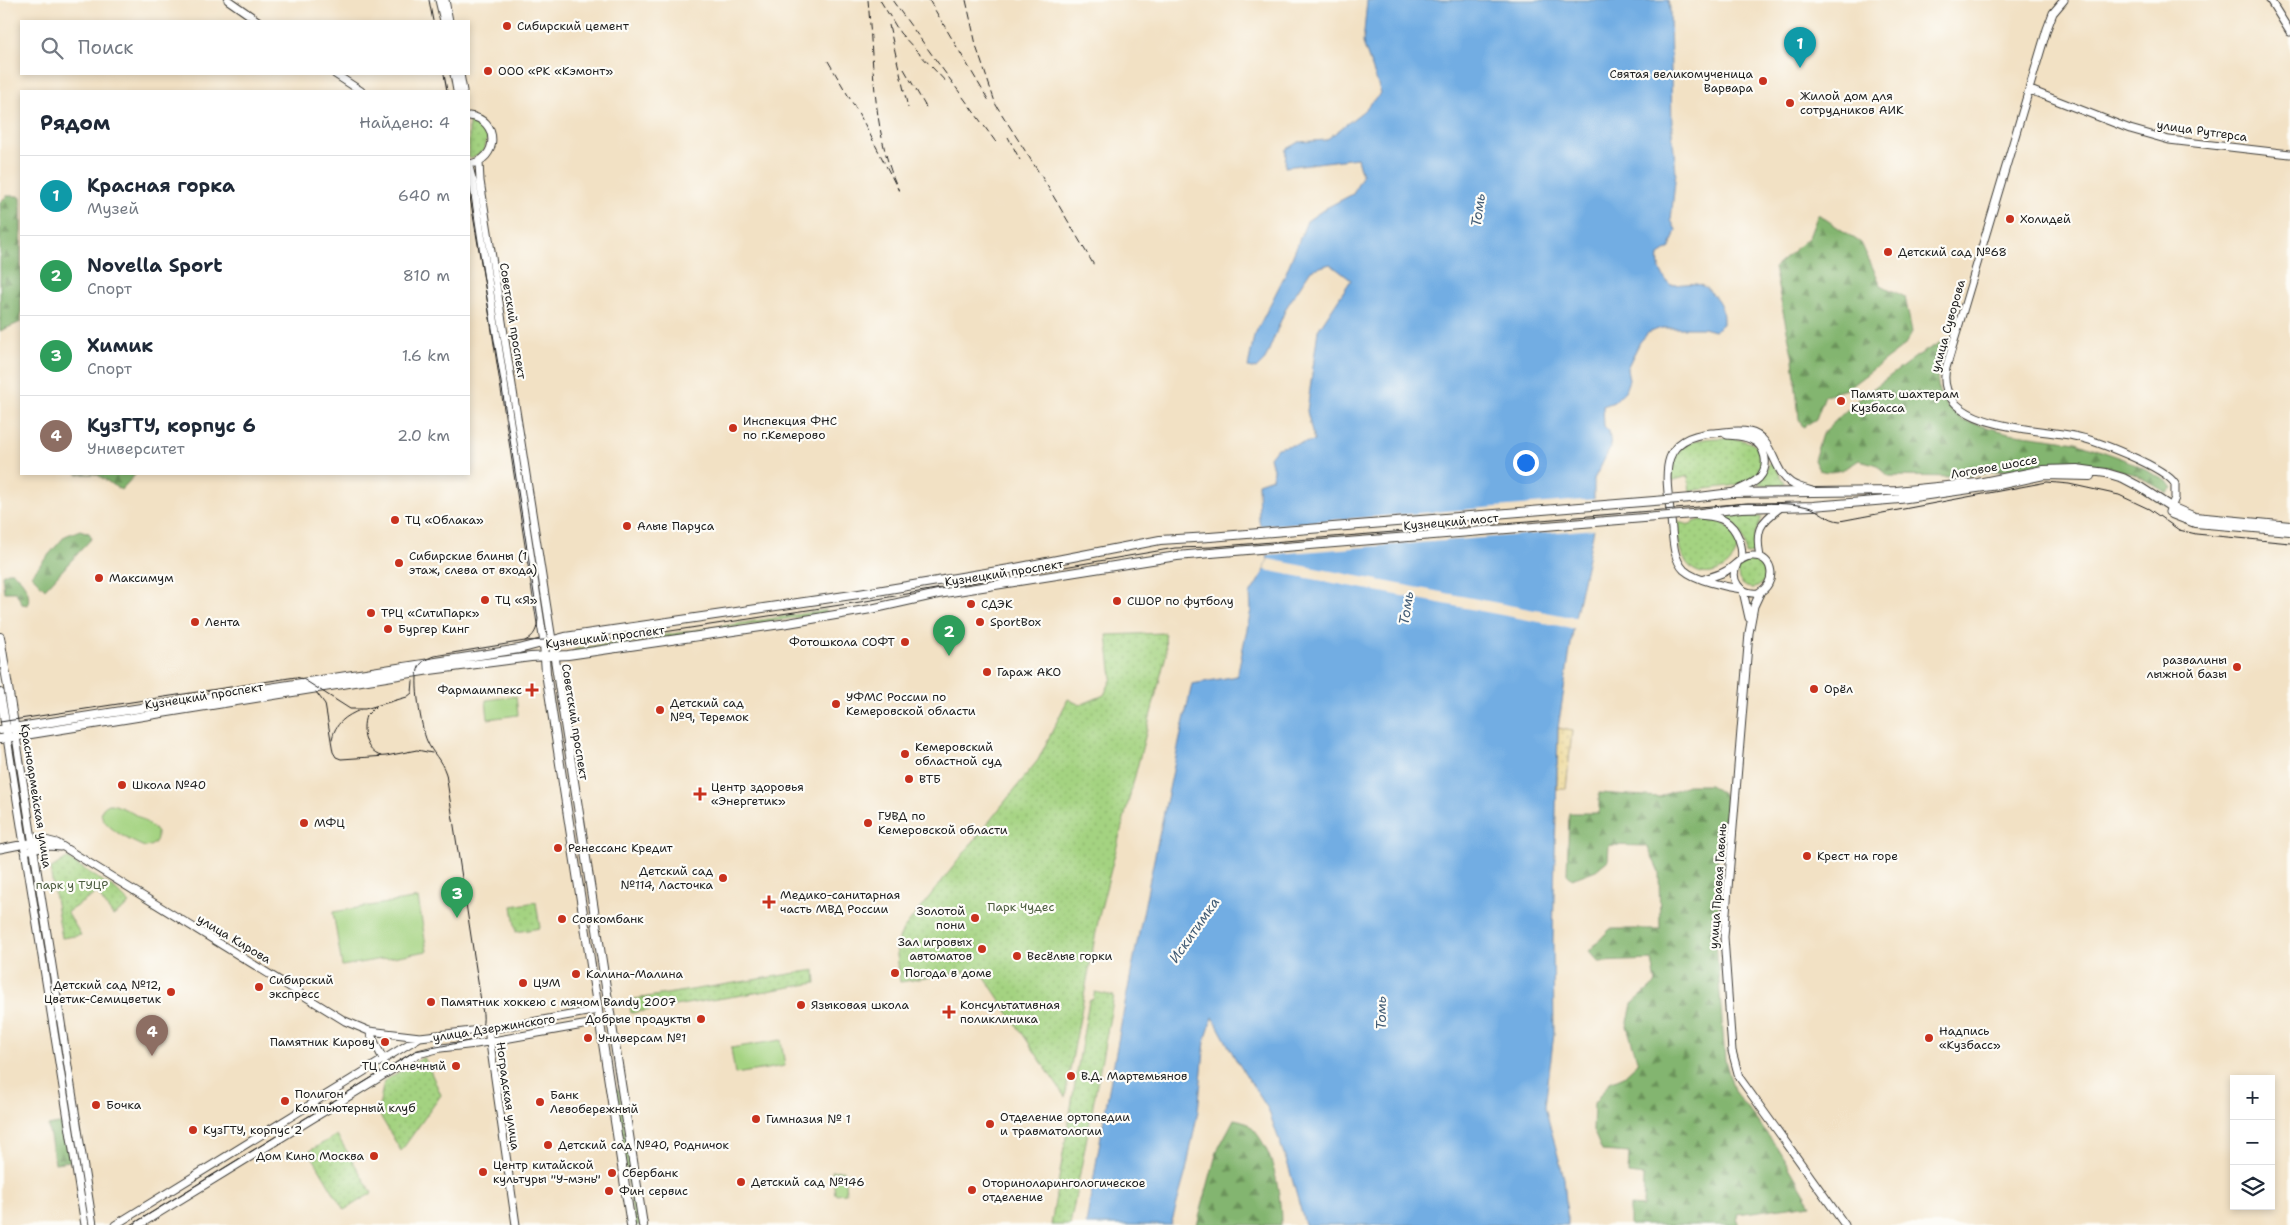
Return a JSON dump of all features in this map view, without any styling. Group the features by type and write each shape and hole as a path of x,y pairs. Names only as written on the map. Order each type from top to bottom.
{"main road":[{"path":"228,0 257,20"},
{"path":"439,0 444,20"},
{"path":"445,0 449,20"},
{"name":"улица Суворова","path":"2064,0 2056,8 2050,20 1946,368 1944,382 1955,403 1970,414 2009,426 2082,438 2122,453 2163,472 2175,484 2176,493 2170,510"},
{"path":"2270,0 2290,32"},
{"path":"337,75 360,90"},
{"path":"454,75 457,90"},
{"path":"460,75 463,90"},
{"name":"улица Рутгерса","path":"2030,90 2122,126 2156,137 2181,142 2290,154"},
{"path":"470,115 484,122 492,134 492,148 488,154 479,162 470,165"},
{"name":"Советский проспект","path":"479,162 480,181 548,641 545,656 549,693 631,1225"},
{"name":"Советский проспект","path":"470,169 548,641 554,655 644,1225"},
{"path":"1704,579 1720,574 1750,556 1760,557 1768,563 1772,573 1769,584 1761,591 1754,593 1704,579 1686,572 1676,556 1667,465 1669,456 1681,442 1692,436 1748,431 1766,443 1776,466 1789,482 1814,492"},
{"path":"1714,433 1749,438 1760,446 1765,455 1765,466 1758,479 1731,493"},
{"name":"Логовое шоссе","path":"1691,498 1731,493 1862,493 1905,490 1987,481 2043,470 2077,469 2106,473 2123,478 2140,486 2170,510 2194,517 2290,526"},
{"name":"Логовое шоссе","path":"1693,514 1900,499 1975,489 2058,474 2097,477 2122,483 2195,523 2290,531"},
{"name":"Кузнецкий мост","path":"1210,537 1691,498"},
{"path":"1760,557 1757,537 1761,525 1781,507"},
{"path":"1693,514 1718,518 1732,527 1739,538 1739,562 1734,578 1742,590"},
{"name":"Кузнецкий мост","path":"1211,554 1693,514"},
{"name":"Кузнецкий проспект","path":"3,730 519,649 548,641 1016,568 1160,540 1210,537"},
{"name":"Кузнецкий проспект","path":"4,739 430,670 554,655 568,655 788,623 871,609 938,594 1177,556 1211,554"},
{"name":"улица Правая Гавань","path":"1742,590 1748,614 1749,633"},
{"name":"улица Правая Гавань","path":"1761,591 1754,606 1749,633 1724,937 1732,1051 1739,1077 1845,1225"},
{"name":"Красноармейская улица","path":"0,636 15,728 29,847 85,1225"},
{"name":"Красноармейская улица","path":"0,693 4,739 29,847 93,1225"},
{"name":"улица Кирова","path":"0,849 29,847 50,841 345,1021 369,1031 420,1037 488,1029 589,1013 609,1005"},
{"path":"600,1022 611,1020"},
{"name":"улица Дзержинского","path":"139,1225 418,1054 441,1048 600,1022"},
{"name":"Ноградская улица","path":"488,1029 488,1041 516,1225"},
{"path":"369,1031 384,1061"},
{"name":"улица Дзержинского","path":"115,1225 384,1061 420,1037"},
{"path":"611,1091 614,1086 622,1089"}],"green space":[{"path":"470,121 480,124 488,137 484,151 471,158"},
{"path":"7,196 20,197 20,322 0,331 0,202"},
{"path":"1818,214 1861,243 1881,285 1905,297 1912,332 1904,346 1847,389 1825,395 1816,419 1803,427 1799,419 1793,359 1774,268 1809,237"},
{"path":"1948,338 1937,376 1939,392 1948,408 1964,421 2009,433 2076,442 2124,459 2167,481 2172,488 2167,493 2137,475 2105,466 2043,464 1965,477 1889,476 1875,464 1859,460 1840,470 1830,472 1819,470 1814,460 1822,434 1856,401 1917,356"},
{"path":"1722,438 1741,440 1755,445 1762,457 1757,476 1738,485 1690,491 1688,476 1671,481 1673,459 1684,446 1701,440"},
{"path":"1771,461 1785,483 1784,485 1758,485"},
{"path":"98,475 135,475 121,490"},
{"path":"1722,515 1762,517 1754,537 1756,553 1746,554 1744,541 1739,531 1732,522"},
{"path":"1710,517 1727,526 1736,537 1737,549 1732,560 1723,568 1712,573 1700,572 1688,565 1680,549 1677,522 1691,525 1694,522"},
{"path":"80,530 89,533 92,538 45,589 31,575 65,536"},
{"path":"1752,560 1762,564 1766,574 1762,584 1752,588 1742,584 1738,574 1742,564"},
{"path":"13,572 25,587 29,600 28,605 22,604 16,592 4,592 2,575"},
{"path":"826,610 826,613 575,652 575,649"},
{"name":"Парк Чудес","path":"1165,633 1166,655 1099,916 1065,1097 983,975 970,971 900,982 896,946 903,930 1038,760 1068,699 1080,705 1104,695 1112,678 1107,635"},
{"path":"516,696 518,715 488,719 486,700"},
{"path":"1687,785 1710,785 1724,795 1728,809 1722,847 1712,853 1721,865 1716,942 1725,1060 1734,1091 1777,1147 1811,1204 1737,1214 1738,1225 1630,1225 1630,1206 1643,1207 1644,1176 1628,1174 1629,1153 1602,1151 1593,1130 1594,1103 1610,1082 1624,1076 1638,1063 1627,1026 1632,1004 1656,983 1652,960 1599,962 1589,951 1610,929 1660,929 1659,872 1647,846 1609,845 1608,860 1596,870 1572,879 1567,874 1569,813 1599,813 1599,793 1660,797"},
{"path":"109,804 128,810 154,829 157,833 155,843 145,847 112,829 102,816 102,809"},
{"name":"парк у ТУЦР","path":"67,858 116,890 130,904 113,916 97,893 67,912 81,935 62,938 50,869"},
{"path":"418,898 427,951 342,966 333,912"},
{"path":"536,902 540,928 516,932 512,906"},
{"path":"815,970 816,983 631,1013 629,1000"},
{"path":"1095,992 1114,996 1070,1225 1051,1225 1089,1001 1093,999"},
{"path":"781,1040 785,1066 735,1074 731,1048"},
{"path":"424,1057 441,1095 401,1151 378,1112 384,1081"},
{"path":"615,1089 619,1090 640,1225 634,1225"},
{"path":"1234,1119 1248,1124 1257,1134 1270,1158 1280,1199 1281,1225 1197,1225 1217,1151"},
{"path":"64,1123 70,1161 55,1163 48,1126"},
{"path":"337,1135 372,1193 344,1210 309,1151"},
{"path":"844,1170 846,1193 835,1194 832,1171"}],"sand":[{"path":"1558,728 1572,731 1566,789 1557,789"}],"water":[{"path":"1367,0 1668,0 1670,8 1672,131 1676,172 1671,220 1676,230 1670,248 1659,255 1659,264 1665,279 1671,285 1696,284 1706,288 1718,301 1723,313 1723,324 1714,331 1703,328 1661,328 1648,333 1640,342 1627,368 1629,380 1625,391 1614,402 1603,406 1604,426 1609,431 1611,447 1594,479 1594,529 1575,618 1558,728 1553,940 1554,1033 1545,1107 1564,1178 1568,1225 1305,1225 1289,1168 1268,1109 1235,1058 1213,1017 1205,1041 1198,1111 1186,1171 1171,1225 1086,1225 1135,953 1192,684 1237,676 1251,610 1250,594 1265,570 1268,559 1259,521 1258,483 1272,478 1273,469 1270,457 1277,448 1314,441 1307,411 1318,330 1351,280 1330,264 1311,270 1286,308 1265,360 1256,369 1248,367 1254,336 1285,275 1307,221 1326,208 1353,194 1362,176 1357,158 1285,167 1286,149 1299,142 1326,140 1362,112 1381,93 1363,43"}],"pier":[{"path":"1596,499 1596,529 1264,555 1258,526"},
{"path":"1268,559 1577,618 1576,629 1265,570"}],"tram line":[{"path":"429,0 433,20"},
{"path":"444,75 447,90"},
{"path":"470,197 538,619 535,632 525,641"},
{"path":"131,1225 415,1051 469,1041 481,1030 483,1014 446,774 442,764 427,741 418,704 417,673 422,663 434,656 525,641 544,640 574,644 651,634 860,602 1175,548 1211,547 1748,503 1801,505 1812,508 1831,519 1840,521 2047,482 2069,484 2119,495 2149,509 2179,530 2196,534 2290,543"},
{"path":"0,722 296,677 303,679 350,709 365,709 407,697 412,693 413,681"},
{"path":"316,692 325,704 333,752 336,757 341,759 386,756 417,750 432,753"},
{"path":"376,706 366,716 364,733 371,750 381,756"},
{"path":"332,739 338,724 360,710"}],"railway":[{"path":"828,61 863,121 899,191 890,168 879,122 873,73 868,0"},
{"path":"880,0 900,33 947,83"},
{"path":"892,0 998,145"},
{"path":"929,0 989,101"},
{"path":"966,0 977,49 996,105 1045,182 1095,267"},
{"path":"889,25 908,108"},
{"path":"904,69 927,109"},
{"path":"1008,137 1020,160"}],"place":[{"name":"Сибирский цемент","path":"507,26"},
{"name":"Красная горка","path":"1800,68"},
{"name":"ООО «РК «Кэмонт»","path":"488,71"},
{"name":"Святая великомученица Варвара","path":"1763,81"},
{"name":"Жилой дом для сотрудников АИК","path":"1790,103"},
{"name":"Холидей","path":"2010,219"},
{"name":"Детский сад №68","path":"1888,252"},
{"name":"Память шахтерам Кузбасса","path":"1841,401"},
{"name":"Инспекция ФНС по г.Кемерово","path":"733,428"},
{"name":"ТЦ «Облака»","path":"395,520"},
{"name":"Алые Паруса","path":"627,526"},
{"name":"Сибирские блины (1 этаж, слева от входа)","path":"399,563"},
{"name":"Максимум","path":"99,578"},
{"name":"ТЦ «Я»","path":"485,600"},
{"name":"СШОР по футболу","path":"1117,601"},
{"name":"СДЭК","path":"971,604"},
{"name":"ТРЦ «СитиПарк»","path":"371,613"},
{"name":"Лента","path":"195,622"},
{"name":"SportBox","path":"980,622"},
{"name":"Бургер Кинг","path":"388,629"},
{"name":"Фотошкола СОФТ","path":"905,642"},
{"name":"Novella Sport","path":"949,656"},
{"name":"развалины лыжной базы","path":"2237,667"},
{"name":"Гараж АКО","path":"987,672"},
{"name":"Орёл","path":"1814,689"},
{"name":"Фармаимпекс","path":"532,690"},
{"name":"УФМС России по Кемеровской области","path":"836,704"},
{"name":"Детский сад №9, Теремок","path":"660,710"},
{"name":"Кемеровский областной суд","path":"905,754"},
{"name":"ВТБ","path":"909,779"},
{"name":"Школа №40","path":"122,785"},
{"name":"Центр здоровья «Энергетик»","path":"700,794"},
{"name":"МФЦ","path":"304,823"},
{"name":"ГУВД по Кемеровской области","path":"868,823"},
{"name":"Ренессанс Кредит","path":"558,848"},
{"name":"Крест на горе","path":"1807,856"},
{"name":"Детский сад №114, Ласточка","path":"723,878"},
{"name":"Медико-санитарная часть МВД России","path":"769,902"},
{"name":"Химик","path":"457,918"},
{"name":"Золотой пони","path":"975,918"},
{"name":"Совкомбанк","path":"562,919"},
{"name":"Зал игровых автоматов","path":"982,949"},
{"name":"Весёлые горки","path":"1017,956"},
{"name":"Погода в доме","path":"895,973"},
{"name":"Калина-Малина","path":"576,974"},
{"name":"ЦУМ","path":"523,983"},
{"name":"Сибирский экспресс","path":"259,987"},
{"name":"Детский сад №12, Цветик-Семицветик","path":"171,992"},
{"name":"Памятник хоккею с мячом Bandy 2007","path":"431,1002"},
{"name":"Языковая школа","path":"801,1005"},
{"name":"Консультативная поликлиника","path":"949,1012"},
{"name":"Добрые продукты","path":"701,1019"},
{"name":"Универсам №1","path":"588,1038"},
{"name":"Надпись «Кузбасс»","path":"1929,1038"},
{"name":"Памятник Кирову","path":"385,1042"},
{"name":"КузГТУ, корпус 6","path":"152,1056"},
{"name":"ТЦ Солнечный","path":"456,1066"},
{"name":"В.Д. Мартемьянов","path":"1071,1076"},
{"name":"Полигон Компьютерный клуб","path":"285,1101"},
{"name":"Банк Левобережный","path":"540,1102"},
{"name":"Бочка","path":"96,1105"},
{"name":"Гимназия № 1","path":"756,1119"},
{"name":"Отделение ортопедии и травматологии","path":"990,1124"},
{"name":"КузГТУ, корпус 2","path":"193,1130"},
{"name":"Детский сад №40, Родничок","path":"548,1145"},
{"name":"Дом Кино Москва","path":"374,1156"},
{"name":"Центр китайской культуры \"У-мэнь\"","path":"483,1172"},
{"name":"Сбербанк","path":"612,1173"},
{"name":"Детский сад №146","path":"741,1182"},
{"name":"Оториноларингологическое отделение","path":"972,1190"},
{"name":"Фин сервис","path":"609,1191"}],"water label":[{"name":"Томь","path":"1478,210"},
{"name":"Томь","path":"1406,608"},
{"name":"Искитимка","path":"1194,930"},
{"name":"Томь","path":"1381,1013"}]}
